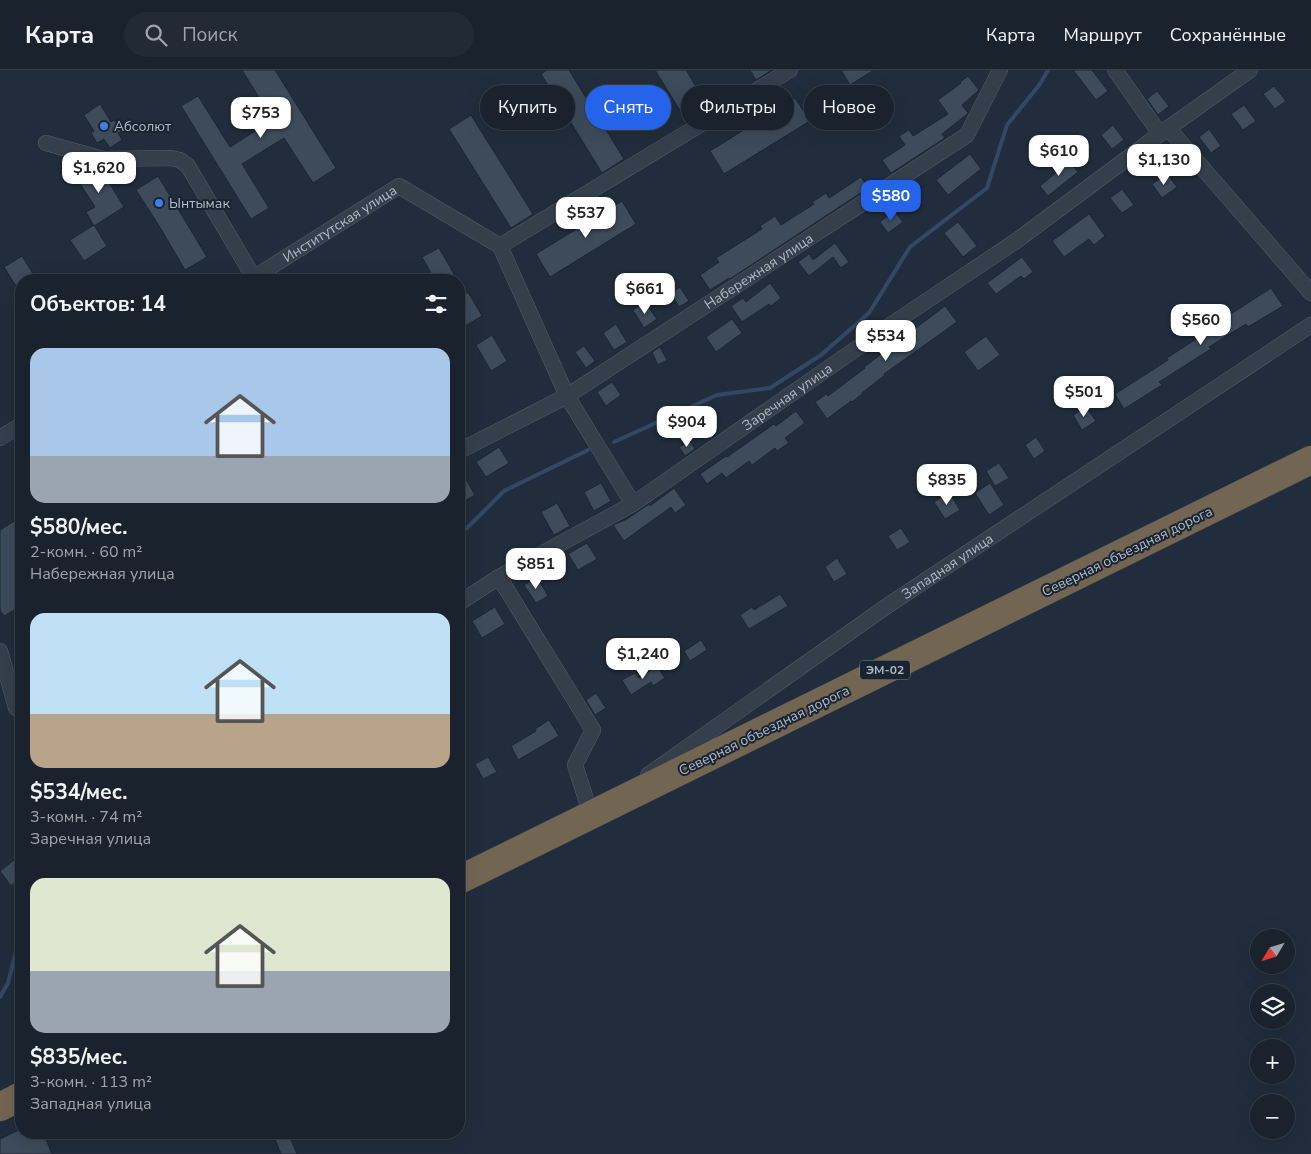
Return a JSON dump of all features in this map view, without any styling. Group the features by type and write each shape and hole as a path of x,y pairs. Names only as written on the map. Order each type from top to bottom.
{"highway":[{"name":"Северная объездная дорога","path":"465,877 1311,460"},
{"path":"0,1107 15,1099"}],"street":[{"path":"633,504 567,396 500,246 790,70"},
{"name":"Набережная улица","path":"465,448 567,396 967,134 1000,70"},
{"path":"1115,70 1164,131 1311,293"},
{"name":"Заречная улица","path":"465,599 499,577 633,504 880,332 1016,241 1250,70"},
{"path":"46,144 103,159 171,158 180,160 188,166 249,274"},
{"name":"Институтская улица","path":"260,274 399,186 500,246"},
{"name":"Западная улица","path":"590,816 886,606 1311,325"},
{"path":"0,438 15,429"},
{"path":"499,577 593,730 575,765 590,816"},
{"path":"0,651 15,704"}],"building":[{"path":"242,70 275,70 336,168 313,183 284,138 242,164 269,208 251,219 181,106 198,96 230,147 273,120"},
{"path":"547,70 569,70 585,96 585,130 606,130 624,159 602,173 575,129 575,85 548,85 541,74"},
{"path":"655,70 686,70 695,85 681,85 681,112 671,96 671,85 664,85"},
{"path":"750,70 772,70 756,80"},
{"path":"841,70 874,70 850,85"},
{"path":"1073,70 1092,70 1108,91 1096,100"},
{"path":"968,76 979,90 962,105 968,113 942,134 945,138 891,173 882,160 905,145 899,136 909,130 913,136 948,114 938,100"},
{"path":"1274,86 1286,101 1275,109 1263,94"},
{"path":"1157,91 1169,106 1158,115 1147,99"},
{"path":"794,99 804,112 804,125 724,174 710,151 744,130 794,130"},
{"name":"Абсолют","path":"100,104 111,122 114,120 121,131 118,133 122,140 110,148 104,139 97,143 91,133 94,131 84,115"},
{"path":"1244,105 1256,121 1243,130 1231,114"},
{"path":"471,115 533,214 511,228 449,129"},
{"path":"1113,125 1124,140 1112,149 1101,135"},
{"path":"1209,129 1221,146 1211,153 1199,137"},
{"path":"970,154 981,169 948,195 936,180"},
{"path":"1066,157 1078,172 1048,196 1040,186 1059,170 1056,166"},
{"path":"89,165 100,168 124,207 94,226 86,212 95,207 74,174"},
{"path":"1167,174 1177,187 1162,198 1152,184"},
{"path":"158,176 207,257 185,270 136,190"},
{"path":"861,177 868,188 730,279 710,290 700,275 719,262 716,258 762,229 760,226 775,216 781,225 814,204 812,202 826,193 829,198"},
{"path":"1122,189 1134,205 1122,213 1110,198"},
{"path":"622,201 636,224 550,277 536,254"},
{"path":"894,211 903,222 888,233 880,222"},
{"path":"1089,214 1105,236 1094,245 1089,239 1064,257 1052,241"},
{"path":"958,222 977,246 963,257 944,233"},
{"path":"94,225 107,246 84,261 70,240"},
{"path":"835,243 849,262 841,268 833,257 809,276 798,262 809,254 813,260"},
{"path":"439,248 454,274 432,274 422,257"},
{"path":"22,256 33,274 15,274 15,284 4,267"},
{"path":"1022,257 1033,272 1024,279 1021,276 996,294 987,283"},
{"path":"770,283 781,298 771,306 769,304 742,322 731,306 743,298 746,302"},
{"path":"680,287 689,301 679,307 671,293"},
{"path":"1271,288 1283,306 1248,327 1246,324 1209,347 1211,349 1159,382 1162,385 1124,409 1115,394 1168,360 1167,358 1213,328 1212,326"},
{"path":"468,292 482,316 465,326 465,294"},
{"path":"645,302 657,319 644,328 633,310"},
{"path":"945,306 957,322 884,374 852,402 827,419 815,402 826,394 828,396"},
{"path":"732,319 742,333 716,352 706,337"},
{"path":"616,324 627,342 614,350 603,333"},
{"path":"492,335 507,361 491,371 476,345"},
{"path":"986,336 1000,355 978,371 964,352"},
{"path":"584,346 595,361 586,368 575,352"},
{"path":"660,347 667,360 658,365 652,352"},
{"path":"612,382 621,395 606,406 597,392"},
{"path":"1086,407 1096,421 1082,430 1073,415"},
{"path":"796,411 805,423 785,438 789,443 777,451 775,448 752,465 749,461 726,478 722,473 707,484 700,474 774,424 776,426"},
{"path":"1036,437 1045,451 1034,459 1025,445"},
{"path":"690,441 695,449 685,456 679,447"},
{"path":"499,447 509,463 486,477 476,462"},
{"path":"999,463 1009,478 995,486 986,471"},
{"path":"465,478 475,495 465,501"},
{"path":"601,483 611,501 594,511 584,492"},
{"path":"990,483 1004,505 989,515 975,493"},
{"path":"674,488 686,505 675,513 671,507 624,541 613,525 627,519 649,504 650,506"},
{"path":"949,492 960,510 945,519 934,502"},
{"path":"557,503 570,526 554,535 541,512"},
{"path":"15,521 15,610 4,616 0,610 0,530"},
{"path":"901,528 910,542 897,550 888,536"},
{"path":"587,543 597,559 578,570 568,554"},
{"path":"837,558 847,574 834,582 825,567"},
{"path":"537,577 548,596 536,603 524,585"},
{"path":"780,594 788,606 749,629 740,615 752,607 754,610"},
{"path":"495,607 505,624 482,638 472,621"},
{"path":"701,640 707,650 690,661 684,651"},
{"path":"664,650 674,666 664,672 654,657"},
{"path":"657,666 665,678 653,686 651,682 631,695 622,680 635,673 639,678"},
{"path":"596,693 606,708 595,715 586,700"},
{"path":"549,720 559,736 518,760 511,746 536,731 535,729"},
{"path":"488,757 497,772 483,779 475,764"},
{"path":"14,860 15,883 11,886 0,871"},
{"path":"15,1132 15,1139 46,1139 52,1154 0,1154 0,1139"},
{"path":"275,1139 291,1139 297,1154 281,1154"}],"waterway":[{"path":"614,442 717,395 770,388 821,355 869,313 910,247 987,188 1007,125 1040,84 1048,70"},
{"path":"465,529 504,491 588,450"},
{"path":"0,997 8,983 15,956"}],"place":[{"name":"Абсолют","path":"104,126"},
{"name":"Ынтымак","path":"159,203"}]}
